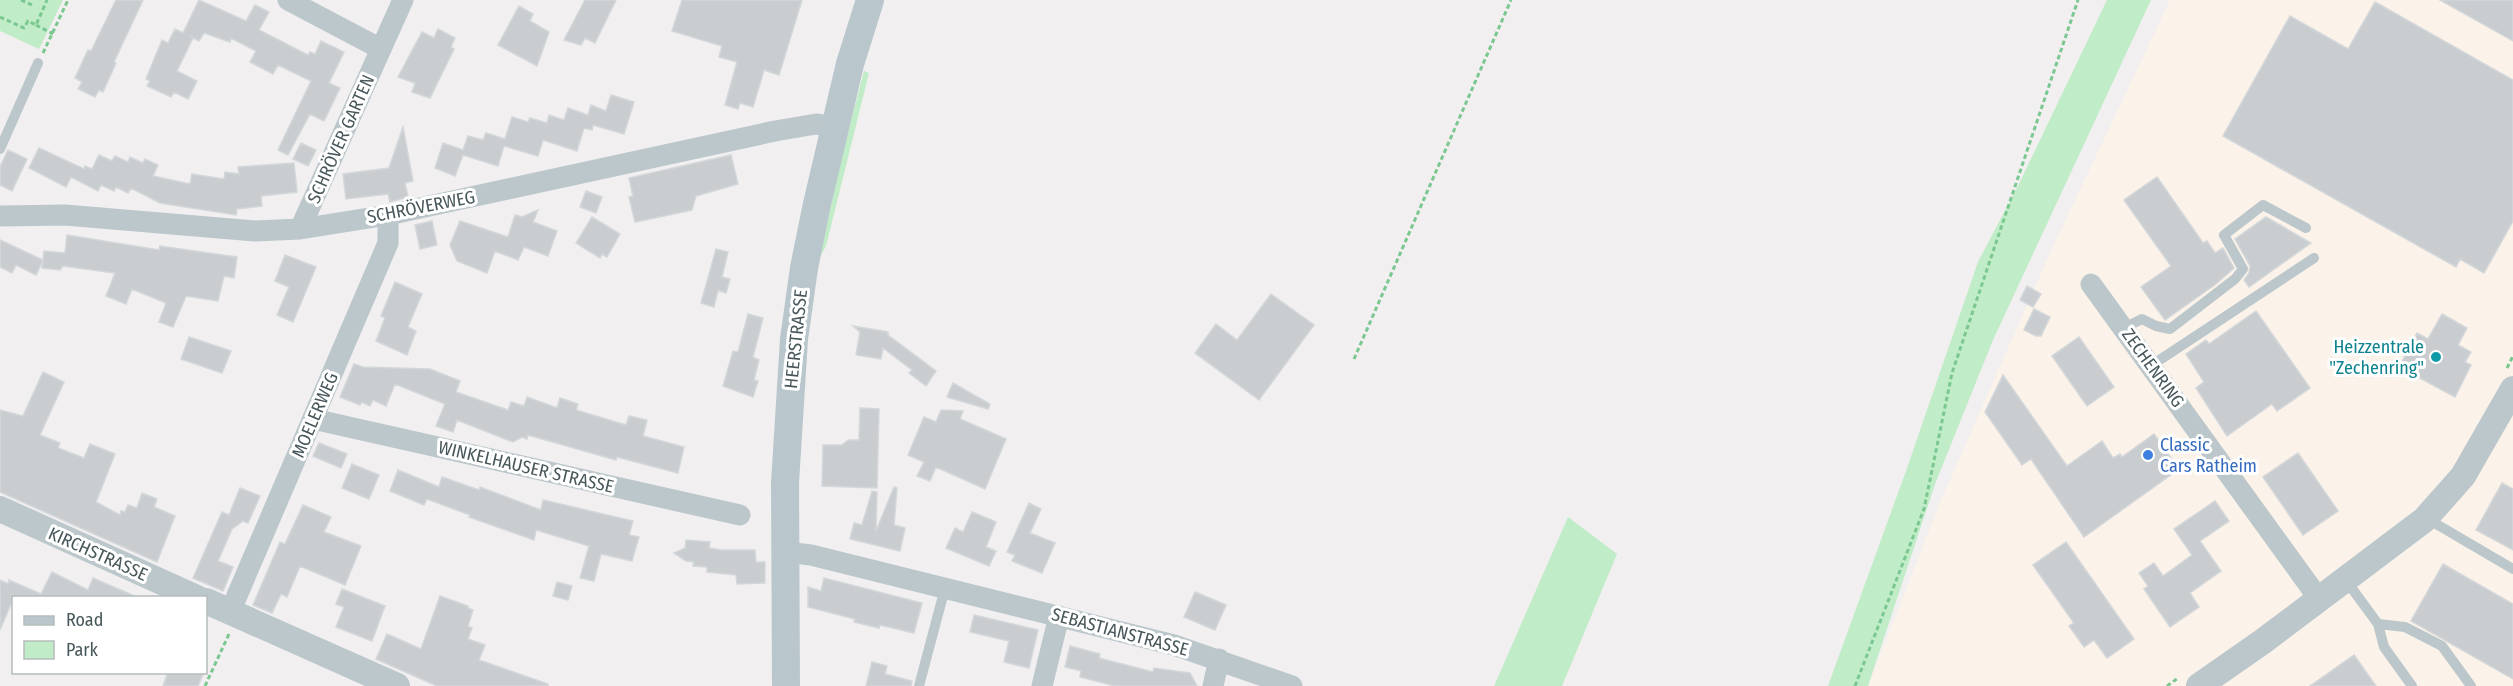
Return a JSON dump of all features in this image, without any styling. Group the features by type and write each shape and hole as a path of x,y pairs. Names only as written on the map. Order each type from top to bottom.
{"main road":[{"name":"HEERSTRASSE","path":"786,686 785,483 794,339 806,257 850,64 870,0"}],"street":[{"path":"288,0 381,49"},
{"name":"SCHRÖVER GARTEN","path":"300,229 404,0"},
{"name":"SCHRÖVERWEG","path":"0,216 65,215 255,231 300,229 388,215 775,131 816,124 836,127"},
{"name":"MOELERWEG","path":"234,614 388,243 388,215"},
{"name":"ZECHENRING","path":"2091,284 2319,599"},
{"path":"2199,686 2425,518 2463,476 2513,389"},
{"name":"WINKELHAUSER STRASSE","path":"313,419 740,514"},
{"name":"KIRCHSTRASSE","path":"0,509 195,596"},
{"name":"SEBASTIANSTRASSE","path":"786,552 811,555 1174,645 1292,686"},
{"path":"207,601 397,686"},
{"path":"1042,686 1059,616"},
{"path":"1213,686 1219,659"}],"lane":[{"path":"0,149 38,63"},
{"path":"2124,328 2142,319 2170,329 2235,279 2242,268 2224,235 2263,205 2306,228"},
{"path":"2151,365 2314,258"},
{"path":"2425,518 2513,569"},
{"path":"2345,579 2378,624 2384,647 2412,686"},
{"path":"919,686 945,588"},
{"path":"2378,624 2405,627 2442,646 2470,686"}],"path":[{"path":"21,0 32,5"},
{"path":"36,25 47,0"},
{"path":"38,63 68,0"},
{"path":"1353,359 1511,0"},
{"path":"1856,686 1924,509 1952,373 2078,0"},
{"path":"0,17 24,28 28,21 52,34"},
{"path":"205,686 234,614"}],"shaded area":[{"path":"2170,0 2513,0 2513,686 1868,686 1941,500 2050,253"}],"green space":[{"path":"0,0 63,0 39,49 0,31"},
{"path":"2107,0 2151,0 1993,340 1935,484 1868,686 1828,686 1906,471 1978,262 2018,186"},
{"path":"864,71 869,73 826,246 820,257 841,159"},
{"path":"1568,517 1617,554 1562,686 1494,686"}],"building":[{"path":"116,0 143,0 114,62 116,63 103,92 99,90 95,97 78,89 82,82 75,78"},
{"path":"199,0 246,21 255,5 269,12 259,30 308,55 310,52 315,54 321,41 344,52 329,83 340,88 324,121 310,114 288,155 278,150 311,81 278,65 273,74 250,62 256,51 231,38 230,42 204,33 199,41 190,36 193,38 177,71 197,81 188,99 174,92 171,97 147,86 150,81 146,79 162,40 168,43 175,29 183,33"},
{"path":"585,0 616,0 595,43 585,38 581,45 564,40"},
{"path":"682,0 802,0 779,75 764,70 753,107 740,103 738,109 725,105 737,62 719,57 722,46 672,31"},
{"path":"2440,0 2513,0 2513,41"},
{"path":"2375,2 2513,80 2513,221 2484,273 2460,259 2456,267 2223,136 2290,16 2348,49"},
{"path":"519,6 533,14 530,21 549,32 537,66 498,45"},
{"path":"438,29 455,38 451,47 454,49 430,98 412,92 415,83 398,77 422,32 434,38"},
{"path":"611,95 634,102 624,134 593,125 592,130 584,128 577,151 543,140 538,156 504,146 498,166 463,155 455,176 435,168 443,143 463,150 468,136 483,140 486,133 505,139 512,117 528,122 530,118 547,123 549,115 564,120 568,108 588,115 591,105 606,111"},
{"path":"403,127 413,181 405,183 408,197 390,202 388,194 346,199 343,174 389,168"},
{"path":"301,143 316,150 308,166 293,159"},
{"path":"39,148 84,169 85,166 92,169 99,155 112,161 115,156 128,162 130,157 143,163 145,159 158,165 153,176 190,184 192,174 224,179 225,172 239,174 238,167 294,163 297,192 261,196 262,206 237,209 236,215 160,203 131,188 128,193 116,187 114,191 101,185 98,191 71,177 66,187 29,168"},
{"path":"8,150 27,159 12,191 0,185 0,167"},
{"path":"731,155 738,184 696,196 692,210 635,222 629,197 633,196 629,178"},
{"path":"2157,177 2203,243 2207,241 2215,253 2223,248 2234,268 2216,284 2165,320 2141,287 2171,266 2124,200"},
{"path":"586,191 602,197 596,213 580,207"},
{"path":"538,210 533,222 557,231 548,256 524,247 518,260 495,251 487,273 457,261 450,245 460,221 508,237 515,215 522,217"},
{"path":"592,217 620,234 607,257 602,254 600,258 576,243"},
{"path":"2266,217 2311,243 2249,287 2244,280 2249,273 2250,266 2235,239"},
{"path":"432,221 437,245 420,249 415,225"},
{"path":"67,235 159,250 160,246 237,257 234,278 224,276 218,301 186,296 173,327 159,322 166,303 132,289 126,304 106,296 115,273 63,266 60,270 42,268 44,251 65,253"},
{"path":"0,240 43,260 36,275 16,265 12,273 0,267"},
{"path":"716,249 728,252 722,277 730,279 726,293 718,290 714,307 701,303"},
{"path":"285,255 316,267 293,322 277,315 289,287 275,281"},
{"path":"395,282 422,294 408,327 416,331 407,355 376,341 385,318 381,316"},
{"path":"2027,286 2041,294 2033,307 2020,300"},
{"path":"1271,294 1314,325 1259,400 1195,353 1216,324 1237,340"},
{"path":"2034,309 2050,317 2041,336 2024,330"},
{"path":"2256,311 2310,388 2277,411 2272,404 2227,436 2196,388 2204,382 2186,354 2206,340 2209,344"},
{"path":"748,314 763,318 753,357 759,360 754,380 758,381 753,397 723,386 733,351 738,352"},
{"name":"Heizzentrale \"Zechenring\"","path":"2442,314 2467,328 2458,345 2471,352 2465,362 2471,365 2455,397 2399,367 2417,333 2428,339"},
{"path":"853,326 888,332 888,335 936,371 926,386 909,373 912,370 883,348 881,359 856,355 860,332"},
{"path":"189,337 231,351 222,373 181,359"},
{"path":"2079,337 2114,387 2087,406 2052,356"},
{"path":"354,364 363,367 430,369 460,381 456,392 508,410 511,402 524,406 527,397 557,408 560,398 578,404 576,410 626,425 629,416 647,420 643,436 684,447 678,473 617,457 616,460 528,435 527,439 522,437 513,442 457,420 453,432 436,426 445,404 395,384 386,406 373,400 370,406 362,402 360,405 340,397"},
{"path":"43,372 64,382 40,435 60,443 58,448 84,458 90,444 115,454 96,502 120,515 121,511 125,512 128,505 137,508 142,493 157,499 154,507 175,516 157,562 0,492 0,410 23,416"},
{"path":"2003,375 2067,466 2102,441 2113,458 2120,454 2122,457 2154,434 2179,469 2084,537 2031,459 2022,465 1985,412"},
{"path":"953,383 990,404 988,409 947,397"},
{"path":"860,408 879,409 877,488 822,486 823,445 842,445 848,440 859,440"},
{"path":"941,410 963,411 960,419 1006,439 985,489 936,467 930,481 917,476 924,462 908,455 924,417 936,422"},
{"path":"319,443 347,454 341,468 313,456"},
{"path":"2298,453 2338,511 2303,535 2263,477"},
{"path":"352,464 379,475 369,499 342,488"},
{"path":"398,470 439,487 442,477 479,490 480,487 541,510 543,500 633,521 629,535 639,537 632,561 601,554 594,581 580,578 589,546 536,530 534,540 427,499 424,505 390,491"},
{"path":"2502,483 2513,489 2513,550 2476,530"},
{"path":"894,487 897,488 894,525 905,528 900,551 850,539 854,523 862,525 872,491 877,492 876,531"},
{"path":"240,488 260,496 248,523 243,521 232,529 218,561 233,567 223,591 193,578 222,512 229,515"},
{"path":"2215,501 2229,521 2200,541 2221,571 2190,593 2199,607 2170,627 2144,589 2148,586 2139,573 2154,563 2163,576 2192,555 2174,529"},
{"path":"1029,503 1041,509 1030,533 1055,543 1042,573 1012,561 1015,555 1007,552"},
{"path":"303,505 331,517 324,532 361,546 345,585 300,566 287,597 281,594 272,613 253,605 280,542 285,544"},
{"path":"972,512 996,522 986,547 996,551 989,566 946,548 955,528 963,532"},
{"path":"686,540 710,542 709,548 722,550 755,550 756,562 765,562 765,583 737,584 736,575 707,572 707,567 693,566 694,562 686,561 674,553 685,548"},
{"path":"2066,542 2134,639 2107,658 2094,640 2084,647 2069,626 2074,623 2033,565"},
{"path":"2443,564 2513,604 2513,679 2411,621"},
{"path":"52,572 88,590 93,578 135,596 12,596 12,602 0,630 0,580 8,584 9,580 41,594"},
{"path":"824,578 922,603 914,633 854,622 855,619 808,607 808,587 821,591"},
{"path":"557,582 572,586 568,600 553,596"},
{"path":"342,589 385,606 372,641 336,627 344,607 336,604"},
{"path":"1195,592 1226,605 1215,630 1184,617"},
{"path":"440,596 473,610 468,626 472,628 468,639 485,645 479,660 548,684 548,686 437,686 376,659 387,634 421,649"},
{"path":"974,615 1038,630 1029,668 1004,662 1009,641 970,632"},
{"path":"1070,646 1100,654 1099,658 1153,672 1154,668 1190,673 1197,686 1115,686 1080,677 1081,671 1065,667"},
{"path":"2354,655 2376,686 2310,686"},
{"path":"872,662 887,666 885,674 912,681 911,686 866,686"},
{"path":"167,674 203,674 198,686 163,686"}],"place":[{"name":"Heizzentrale \"Zechenring\"","path":"2436,357"},
{"name":"Classic Cars Ratheim","path":"2148,455"}]}
